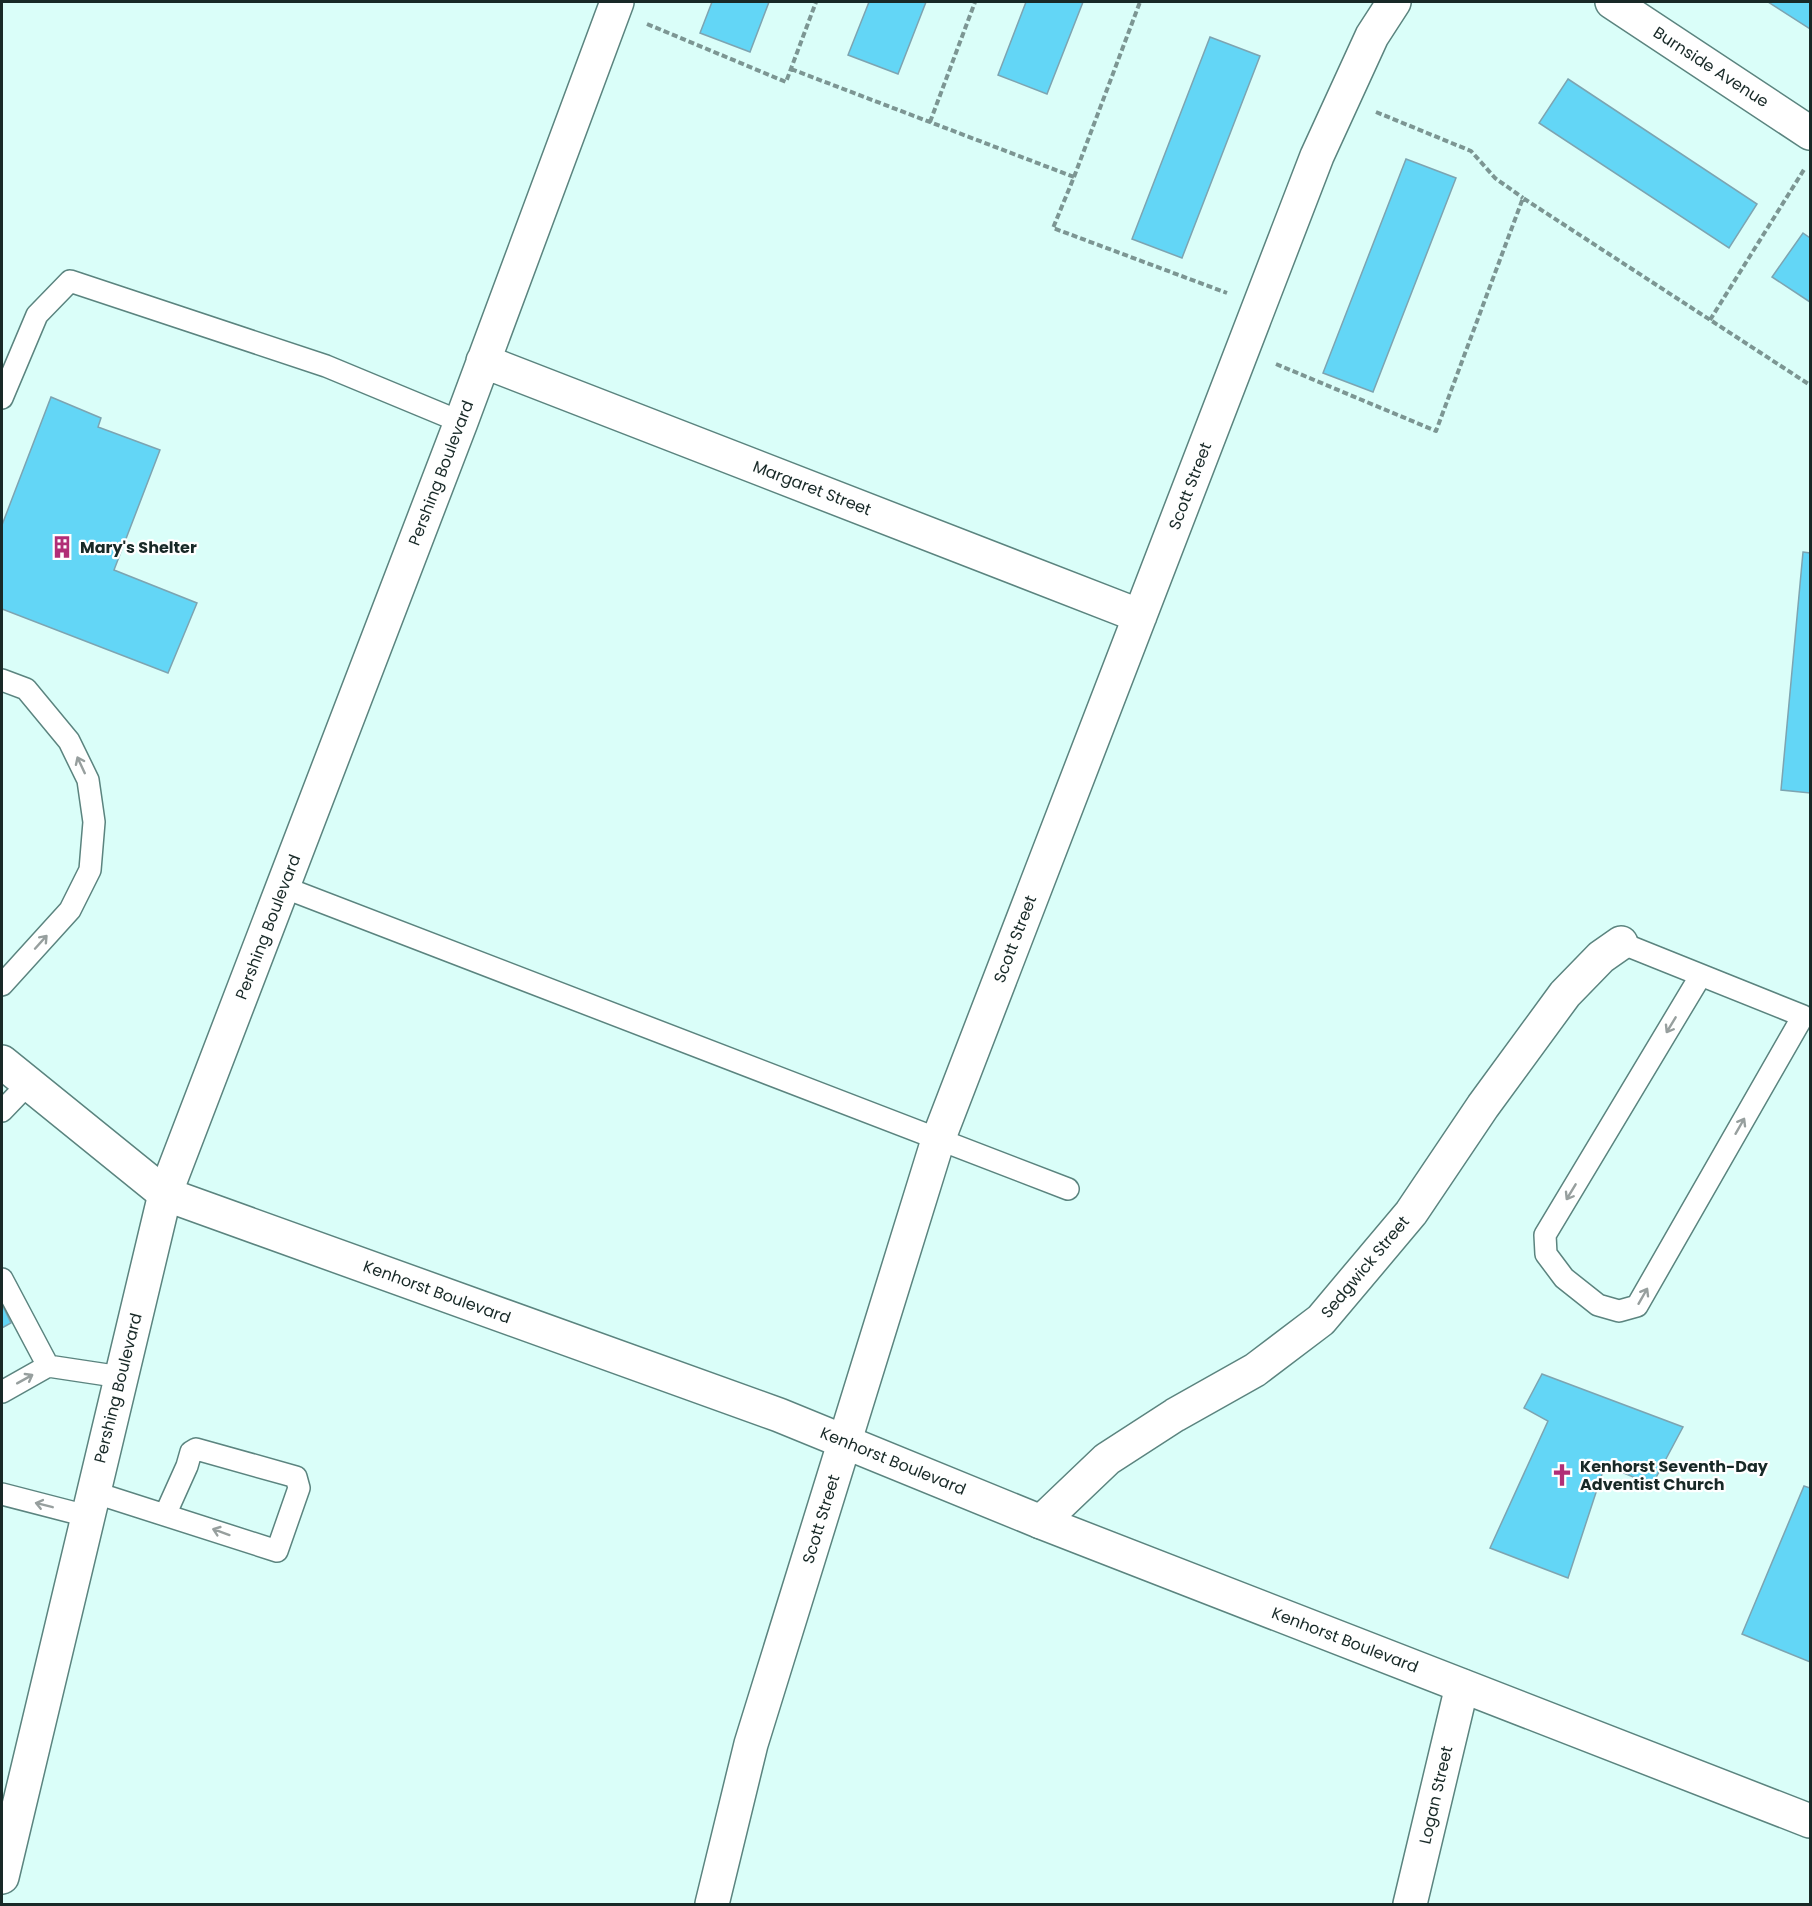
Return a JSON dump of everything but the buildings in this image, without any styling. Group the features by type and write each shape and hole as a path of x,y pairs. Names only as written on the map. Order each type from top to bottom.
{"street":[{"name":"Scott Street","path":"712,1905 751,1744 938,1140 1317,156 1372,36 1395,2"},
{"name":"Burnside Avenue","path":"1612,2 1810,133"},
{"name":"Pershing Boulevard","path":"2,1877 165,1194 483,361 613,3"},
{"name":"Margaret Street","path":"483,361 1140,616"},
{"name":"Sedgwick Street","path":"1041,1522 1107,1459 1175,1415 1255,1370 1321,1320 1411,1213 1483,1106 1565,994 1600,957 1621,943"},
{"name":"Kenhorst Boulevard","path":"2,1062 27,1085 165,1194 768,1411 1041,1522 1810,1821"},
{"name":"Logan Street","path":"1410,1905 1462,1686"}],"lane":[{"path":"2,398 37,315 70,281 326,366 460,422"},
{"path":"2,680 26,689 69,741 88,780 94,822 90,870 70,909 2,985"},
{"path":"283,887 1068,1189"},
{"path":"1621,943 1701,975 1803,1016 1637,1306 1619,1311 1598,1305 1564,1278 1546,1254 1545,1235 1701,975"},
{"path":"2,1111 27,1085"},
{"path":"2,1279 48,1366"},
{"path":"2,1392 48,1366 121,1377"},
{"path":"2,1494 165,1515 277,1551 298,1488 296,1477 196,1449 191,1452 165,1515"}],"path":[{"path":"613,3 645,23 786,82 816,2"},
{"path":"930,122 975,2"},
{"path":"1140,2 1053,228 1260,305"},
{"path":"790,69 1074,177"},
{"path":"1344,98 1471,152 1495,178 1523,198 1810,385"},
{"path":"1710,320 1810,160"},
{"path":"1242,350 1436,431 1523,198"}],"place":[{"name":"Mary's Shelter","path":"62,547"},
{"name":"Kenhorst Seventh-Day Adventist Church","path":"1562,1475"}]}
